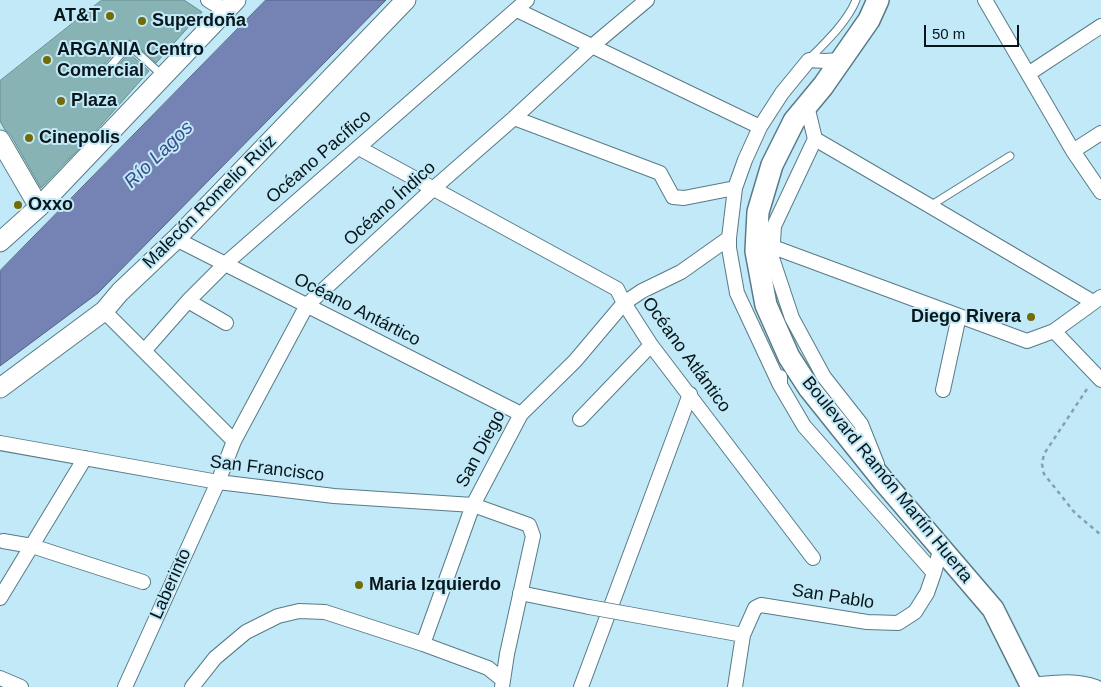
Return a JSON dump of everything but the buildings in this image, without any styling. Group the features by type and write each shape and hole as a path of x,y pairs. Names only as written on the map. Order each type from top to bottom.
{"main road":[{"name":"Boulevard Ramón Martín Huerta","path":"878,0 869,20 823,86 794,121 772,165 758,212 756,251 766,305 789,357 809,388 885,483 993,609 1031,686"}],"street":[{"path":"208,0 231,5"},
{"name":"Malecón Romelio Ruiz","path":"0,388 104,311 120,292 176,239 406,0"},
{"name":"Océano Pacífico","path":"144,351 188,301 225,264 527,0"},
{"name":"Océano Índico","path":"218,482 234,441 306,305 592,46 647,0"},
{"path":"985,0 1073,151 1101,192"},
{"path":"0,242 39,207 231,5"},
{"path":"517,10 760,127"},
{"path":"1028,74 1101,26"},
{"path":"840,60 809,60 782,93 760,127 745,160 735,188 729,238 737,293 780,385 804,426 934,573"},
{"path":"806,106 815,139 774,226 772,258 792,318 824,377 861,424 885,483"},
{"path":"514,118 660,173 673,197 684,198 735,188"},
{"path":"1073,151 1101,133"},
{"path":"773,247 1027,341 1054,331 1097,299 930,206 815,139"},
{"path":"0,140 39,207"},
{"name":"Océano Atlántico","path":"359,148 617,289 651,344 813,558"},
{"name":"San Diego","path":"423,644 472,505 521,414 575,361 624,303 642,291 681,272 729,238"},
{"name":"Océano Antártico","path":"176,239 521,414"},
{"path":"188,301 226,323"},
{"path":"104,311 234,441"},
{"path":"944,390 959,316"},
{"path":"1054,331 1101,380"},
{"path":"779,334 780,385"},
{"path":"580,419 651,344"},
{"path":"581,687 690,394"},
{"name":"San Francisco","path":"0,443 218,482 334,496 472,505 529,525 533,536 520,593"},
{"path":"0,598 85,458"},
{"name":"Laberinto","path":"125,687 218,482"},
{"path":"4,540 32,546 143,582"},
{"name":"San Pablo","path":"735,687 743,635 755,608 761,604 867,622 898,623 915,612 926,593 934,573 940,547"},
{"path":"503,683 520,593 743,635"},
{"path":"192,687 215,658 246,632 278,616 298,611 325,612 423,644 488,668 503,683"},
{"path":"0,678 21,687"},
{"path":"1031,686 1074,682 1096,687"}],"lane":[{"path":"809,60 852,10 856,0"},
{"path":"107,70 128,45 164,76"},
{"path":"930,206 1010,156"}],"path":[{"path":"1087,389 1044,454 1042,464 1044,474 1075,513 1101,536"}],"water":[{"name":"Río Lagos","path":"266,0 386,0 98,293 0,366 0,271"}],"place":[{"name":"AT&T","path":"110,16"},
{"name":"Superdoña","path":"142,21"},
{"name":"ARGANIA Centro Comercial","path":"47,60"},
{"name":"Plaza","path":"61,101"},
{"name":"Cinepolis","path":"29,138"},
{"name":"Oxxo","path":"18,205"},
{"name":"Diego Rivera","path":"1031,317"},
{"name":"Maria Izquierdo","path":"359,585"}]}
